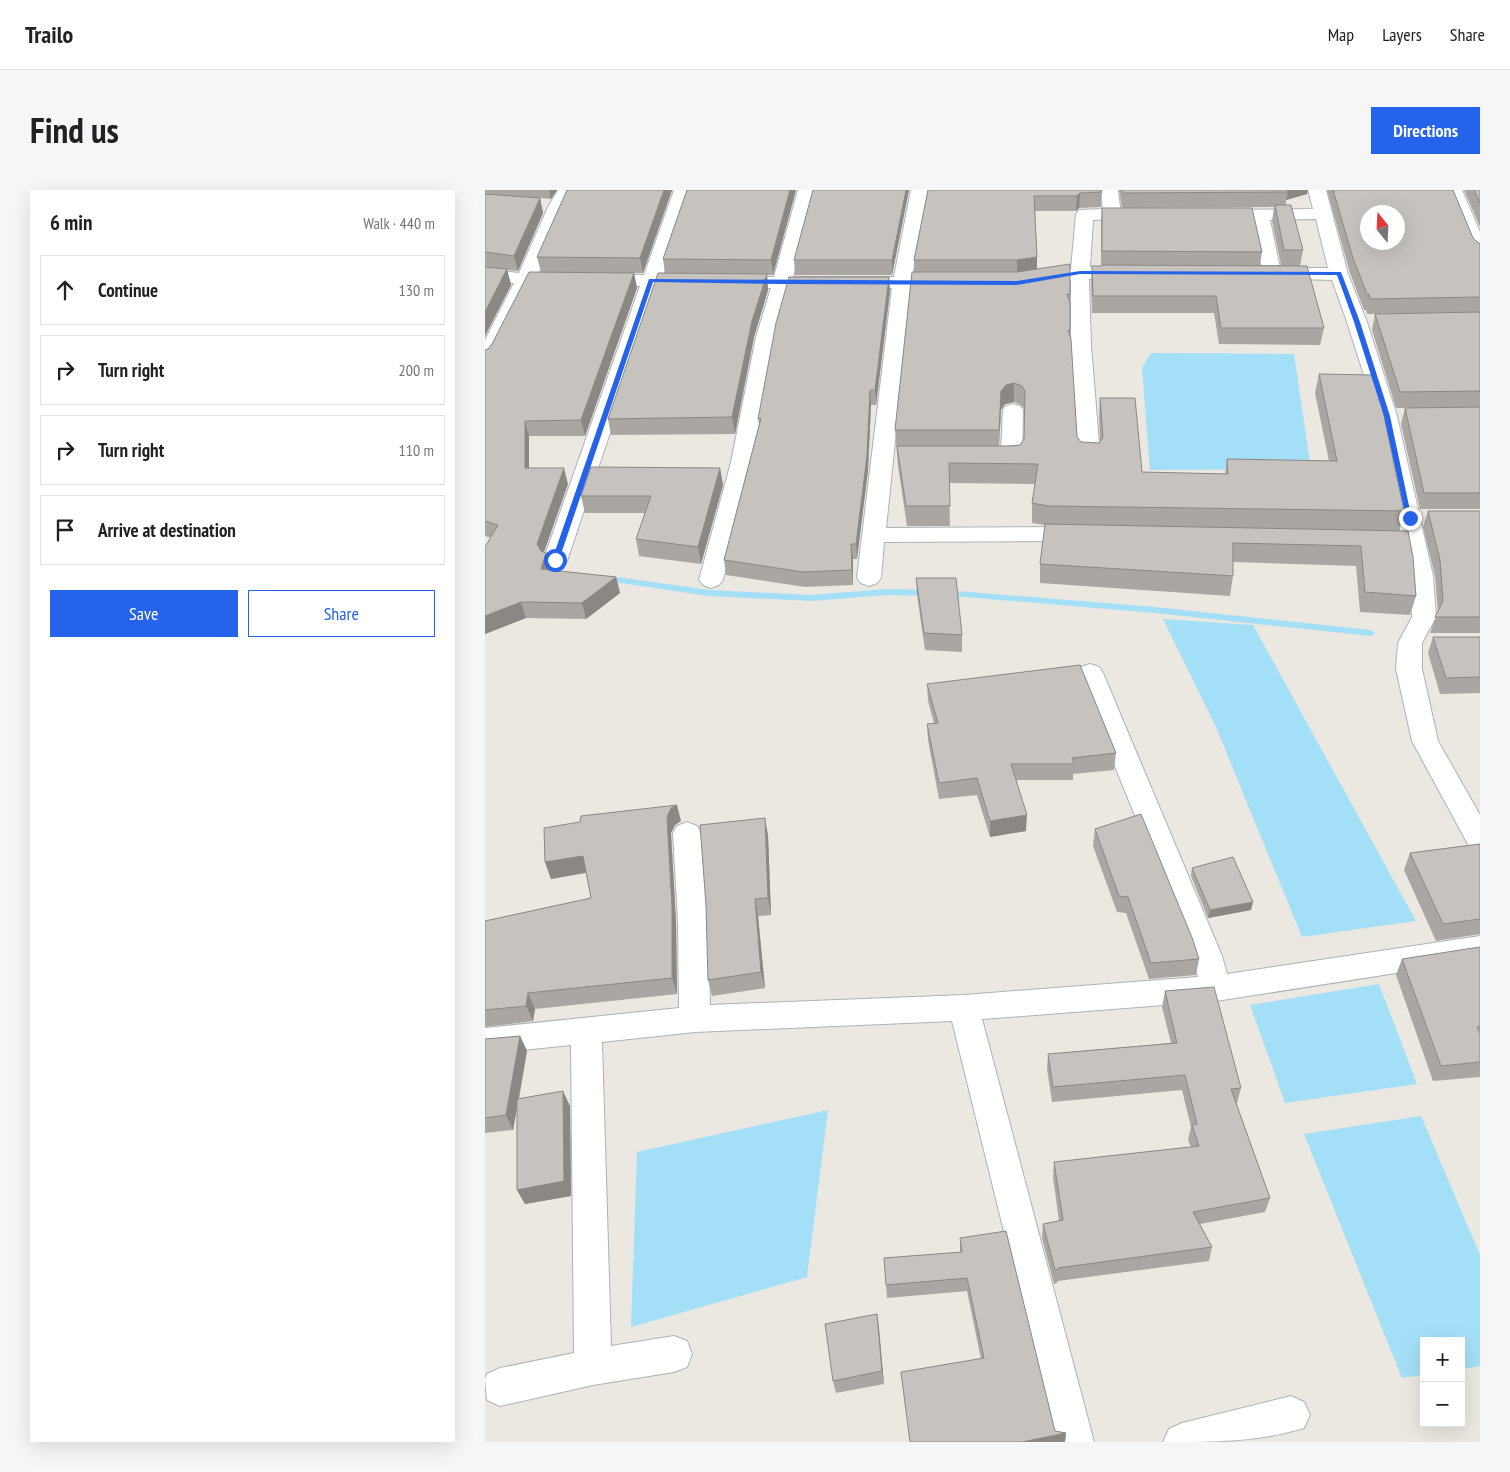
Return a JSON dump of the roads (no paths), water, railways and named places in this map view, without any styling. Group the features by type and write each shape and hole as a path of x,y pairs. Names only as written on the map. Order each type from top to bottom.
{"street":[{"path":"485,359 526,279 557,207 567,190"},
{"path":"555,560 683,190"},
{"path":"711,580 742,462 766,337 807,190"},
{"path":"869,578 874,535 893,457 902,282 920,190"},
{"path":"1109,190 1112,215"},
{"path":"1317,190 1339,274 1367,322 1396,416 1410,530 1421,576 1424,617 1410,644 1409,669 1425,741 1480,840"},
{"path":"1453,190 1480,252"},
{"path":"539,206 557,207"},
{"path":"1089,456 1081,346 1080,273 1085,214 1132,215"},
{"path":"1260,214 1263,274 1339,274"},
{"path":"1201,215 1323,214"},
{"path":"1017,283 1080,273 1147,273"},
{"path":"485,275 526,279 782,283 969,282"},
{"path":"962,458 1011,458 1013,410"},
{"path":"874,535 1103,534"},
{"path":"1410,644 1440,643"},
{"path":"1090,673 1207,956 1216,988"},
{"path":"687,833 693,922 695,1019"},
{"path":"485,1041 587,1032 695,1019 964,1008 1216,988 1480,948"},
{"path":"964,1008 1075,1442"},
{"path":"587,1032 593,1368"},
{"path":"499,1387 674,1354"},
{"path":"1182,1442 1291,1416"}],"water":[{"path":"1151,353 1294,354 1311,469 1150,470 1142,368"},
{"path":"1163,619 1253,625 1416,921 1302,937 1216,727"},
{"path":"1379,984 1417,1084 1285,1103 1250,1005"},
{"path":"828,1110 807,1277 631,1327 637,1152"},
{"path":"1421,1116 1480,1255 1480,1366 1465,1368 1465,1337 1420,1337 1420,1376 1402,1378 1304,1134"}],"waterway":[{"path":"603,578 709,593 812,598 886,592 930,593"},
{"path":"944,593 1155,610 1371,633"}]}
